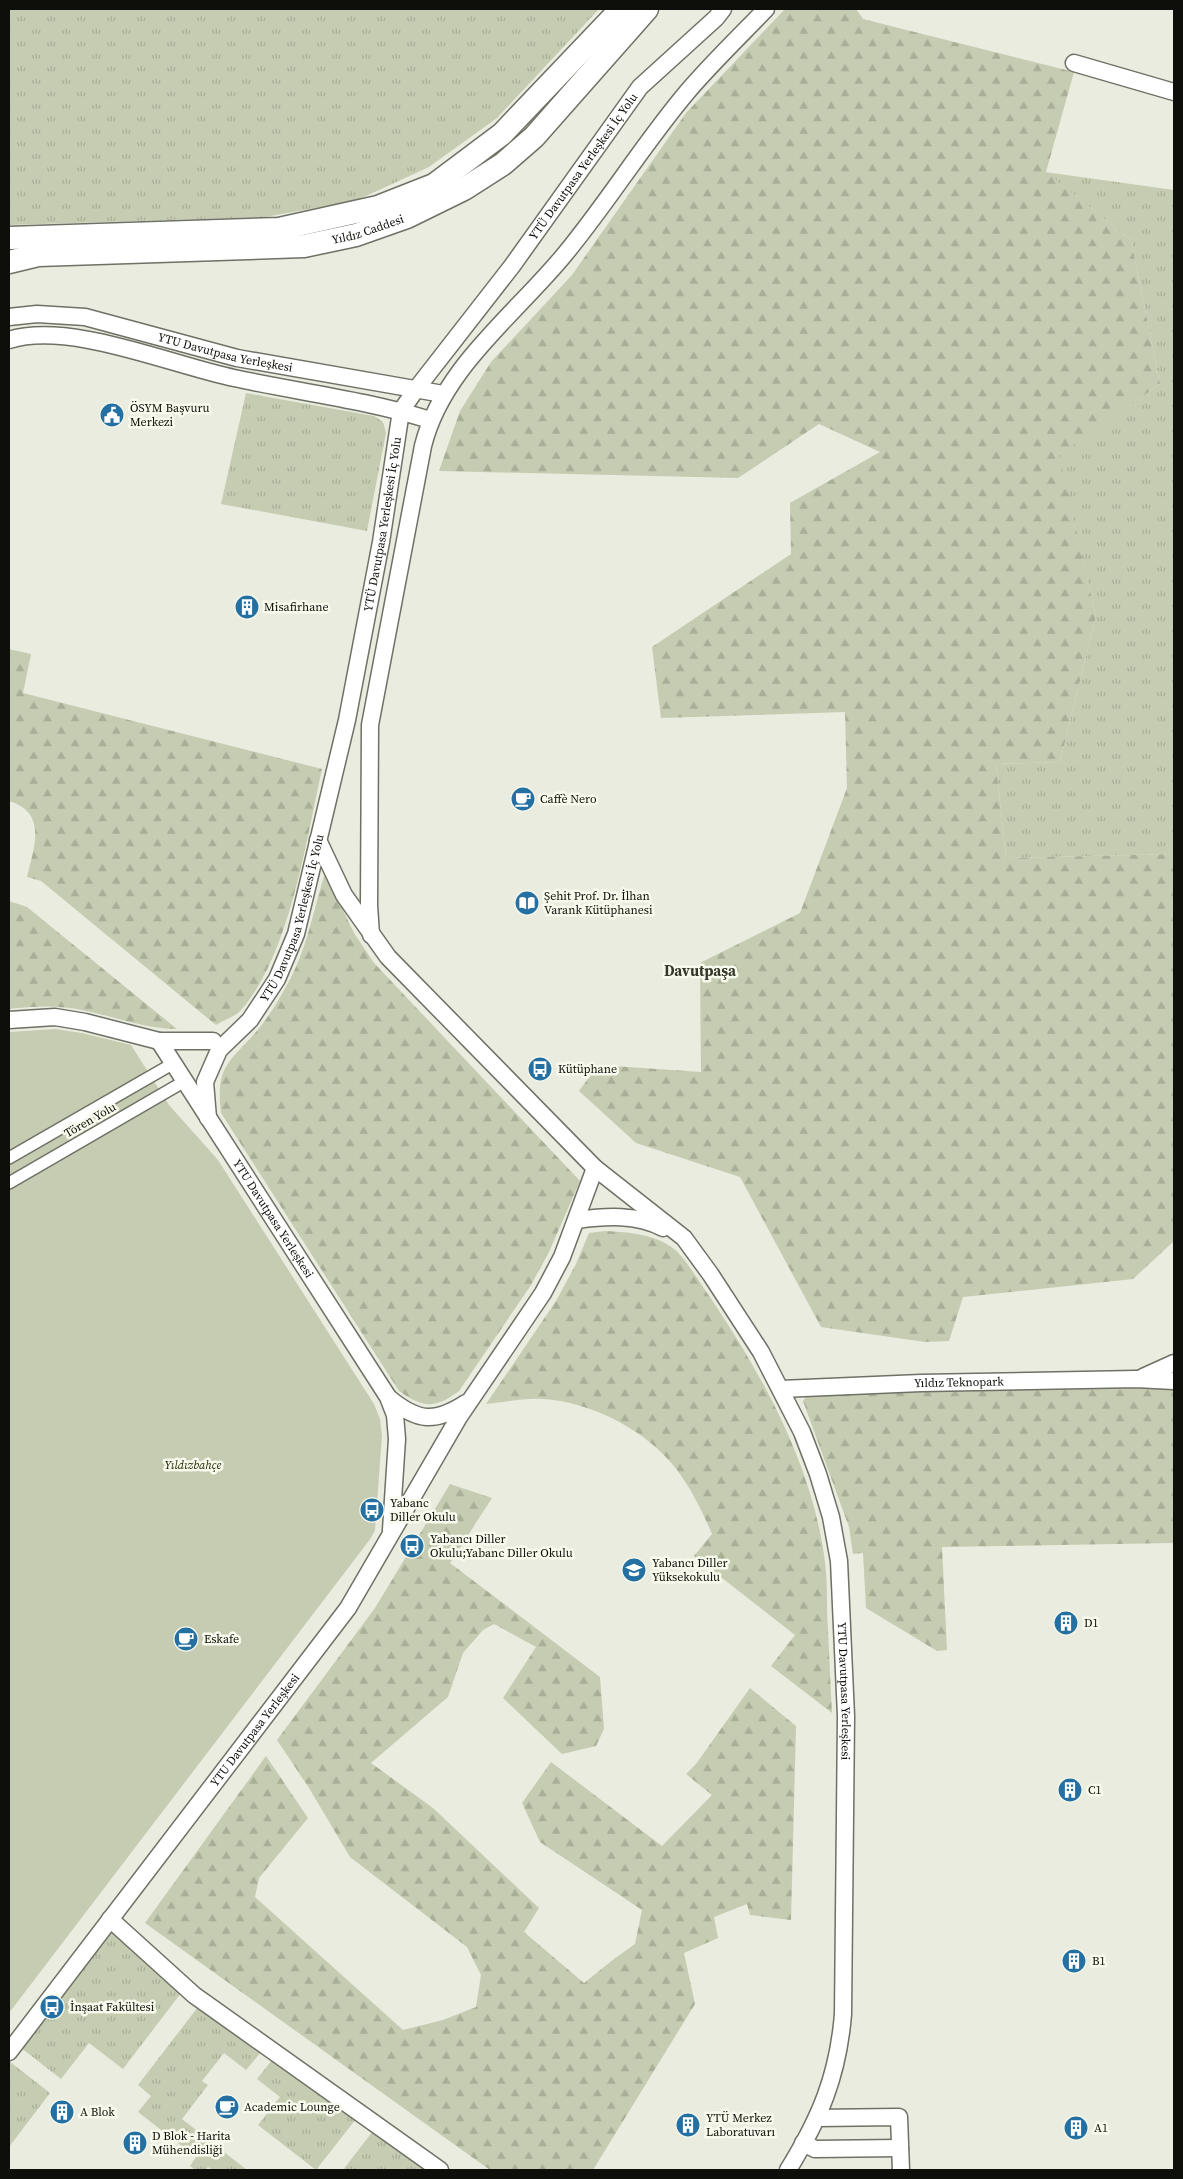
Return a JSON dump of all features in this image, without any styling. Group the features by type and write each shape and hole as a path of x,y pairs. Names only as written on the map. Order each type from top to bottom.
{"main road":[{"name":"Yıldız Caddesi","path":"9,238 279,229 378,207 434,185 502,134 621,9"},
{"name":"Yıldız Caddesi","path":"9,262 38,255 304,246 356,235 407,217 464,189 509,159 534,137 647,9"}],"street":[{"name":"YTÜ Davutpasa Yerleşkesi İç Yolu","path":"208,1118 204,1082 219,1050 250,1020 277,979 296,934 349,711 381,542 401,411 512,266 640,87 716,18 723,9"},
{"name":"YTÜ Davutpasa Yerleşkesi İç Yolu","path":"371,935 369,905 370,725 423,446 430,420 443,394 494,332 565,255 688,91 766,9"},
{"path":"1074,62 1174,92"},
{"name":"YTU Davutpasa Yerleşkesi","path":"9,317 37,314 85,317 237,358 443,394"},
{"name":"YTU Davutpasa Yerleşkesi","path":"9,340 38,335 82,338 232,378 401,411 430,420"},
{"name":"YTU Davutpasa Yerleşkesi","path":"318,840 344,895 388,957 595,1168 684,1238 737,1314 781,1389 802,1432 818,1474 831,1517 839,1561 846,1716 843,2014 835,2069 816,2118 788,2170"},
{"path":"9,1020 40,1017 70,1019 159,1041 213,1040"},
{"name":"YTU Davutpasa Yerleşkesi","path":"159,1041 388,1397 395,1415 397,1439 390,1534"},
{"name":"Tören Yolu","path":"9,1158 174,1064"},
{"name":"Tören Yolu","path":"9,1183 185,1082"},
{"name":"YTU Davutpasa Yerleşkesi","path":"9,2052 348,1608 390,1534 471,1400 544,1293 562,1257 595,1168"},
{"name":"YTU Davutpasa Yerleşkesi","path":"577,1220 605,1216 634,1218 660,1226 684,1238"},
{"name":"Yıldız Teknopark","path":"1136,1379 1174,1363"},
{"name":"Yıldız Teknopark","path":"781,1389 921,1383 1136,1379 1174,1381"},
{"name":"YTU Davutpasa Yerleşkesi","path":"388,1397 406,1412 429,1418 449,1414 471,1400"},
{"path":"110,1919 194,1995 440,2170"},
{"name":"YTU Davutpasa Yerleşkesi","path":"9,2041 27,2028"},
{"path":"816,2118 899,2117 901,2170"},
{"path":"803,2144 815,2149 900,2148"}],"green space":[{"path":"9,9 599,9 497,118 429,167 355,201 265,217 9,225"},
{"path":"785,9 856,9 863,19 1074,72 1046,172 1131,240 1160,384 1059,455 1096,616 1060,762 996,764 1006,858 1174,854 1174,1241 1133,1279 963,1297 949,1341 925,1342 821,1327 740,1177 636,1143 579,1091 598,1065 701,1072 700,963 800,913 847,788 845,712 661,718 652,647 791,554 790,503 880,452 819,424 738,478 439,471 460,411 491,362 572,275 686,113"},
{"path":"1045,172 1174,190 1174,854 1006,858 996,764 1060,762 1096,616 1058,455 1160,384 1131,240"},
{"path":"246,393 374,416 383,422 386,433 367,531 221,504"},
{"path":"9,649 31,654 23,693 322,769 302,862 284,927 259,986 242,1009 234,1016 216,1025 41,881 27,877 35,843 34,822 21,806 9,801"},
{"path":"325,873 354,933 374,963 580,1181 549,1252 531,1285 459,1391 451,1397 436,1403 429,1404 415,1401 399,1391 221,1113 220,1096 223,1073 234,1056 260,1027 281,996 294,972 305,944"},
{"path":"9,901 27,907 177,1029 142,1025 76,1009 38,1007 9,1009"},
{"name":"Yıldızbahçe","path":"55,1029 82,1033 131,1045 169,1105 218,1160 374,1404 380,1419 382,1436 375,1530 371,1538 9,2013 9,1032"},
{"path":"605,1231 632,1233 650,1237 667,1244 683,1258 749,1358 783,1423 809,1491 819,1526 827,1580 832,1713 771,1666 795,1635 694,1556 712,1534 696,1501 677,1470 651,1443 635,1431 599,1412 562,1401 529,1399 486,1404 556,1301 576,1264 589,1233"},
{"path":"1174,1386 1174,1543 942,1547 947,1650 937,1651 866,1608 863,1553 853,1554 849,1527 803,1401 809,1393"},
{"path":"450,1484 492,1498 450,1563 600,1677 604,1729 596,1746 562,1754 503,1698 536,1647 494,1624 483,1630 463,1653 448,1697 371,1763 433,1808 539,1908 524,1932 584,1983 635,1944 642,1910 540,1842 522,1803 551,1762 662,1846 712,1795 686,1774 696,1764 750,1688 796,1726 791,1920 750,1915 747,1904 714,1917 718,1938 684,1953 695,2004 593,2170 490,2170 145,1923 266,1756 308,1818 259,1878 255,1897 403,2030 443,2020 476,2007 481,1975 467,1947 350,1857 309,1788 277,1740 375,1608"},
{"path":"110,1929 181,1993 123,2069 89,2043 61,2079 20,2047"},
{"path":"198,2007 261,2052 246,2070 224,2053 202,2081 208,2085 182,2119 247,2170 212,2170 208,2167 205,2170 195,2170 190,2166 196,2157 138,2112 151,2096 138,2085"},
{"path":"272,2060 356,2119 316,2170 258,2125 280,2097 257,2079"},
{"path":"9,2061 50,2093 9,2147"},
{"path":"373,2131 427,2170 343,2170"}],"place":[{"name":"ÖSYM Başvuru Merkezi","path":"112,415"},
{"name":"Misafirhane","path":"247,607"},
{"name":"Caffè Nero","path":"523,799"},
{"name":"Şehit Prof. Dr. İlhan Varank Kütüphanesi","path":"527,903"},
{"name":"Kütüphane","path":"540,1069"},
{"name":"Yabanc Diller Okulu","path":"372,1510"},
{"name":"Yabancı Diller Okulu;Yabanc Diller Okulu","path":"412,1546"},
{"name":"Yabancı Diller Yüksekokulu","path":"634,1570"},
{"name":"D1","path":"1066,1623"},
{"name":"Eskafe","path":"186,1639"},
{"name":"C1","path":"1070,1790"},
{"name":"B1","path":"1074,1961"},
{"name":"İnşaat Fakültesi","path":"52,2007"},
{"name":"Academic Lounge","path":"227,2107"},
{"name":"A Blok","path":"62,2112"},
{"name":"YTÜ Merkez Laboratuvarı","path":"688,2125"},
{"name":"A1","path":"1076,2128"},
{"name":"D Blok - Harita Mühendisliği","path":"135,2143"}],"district":[{"name":"Davutpaşa","path":"700,970"}]}
